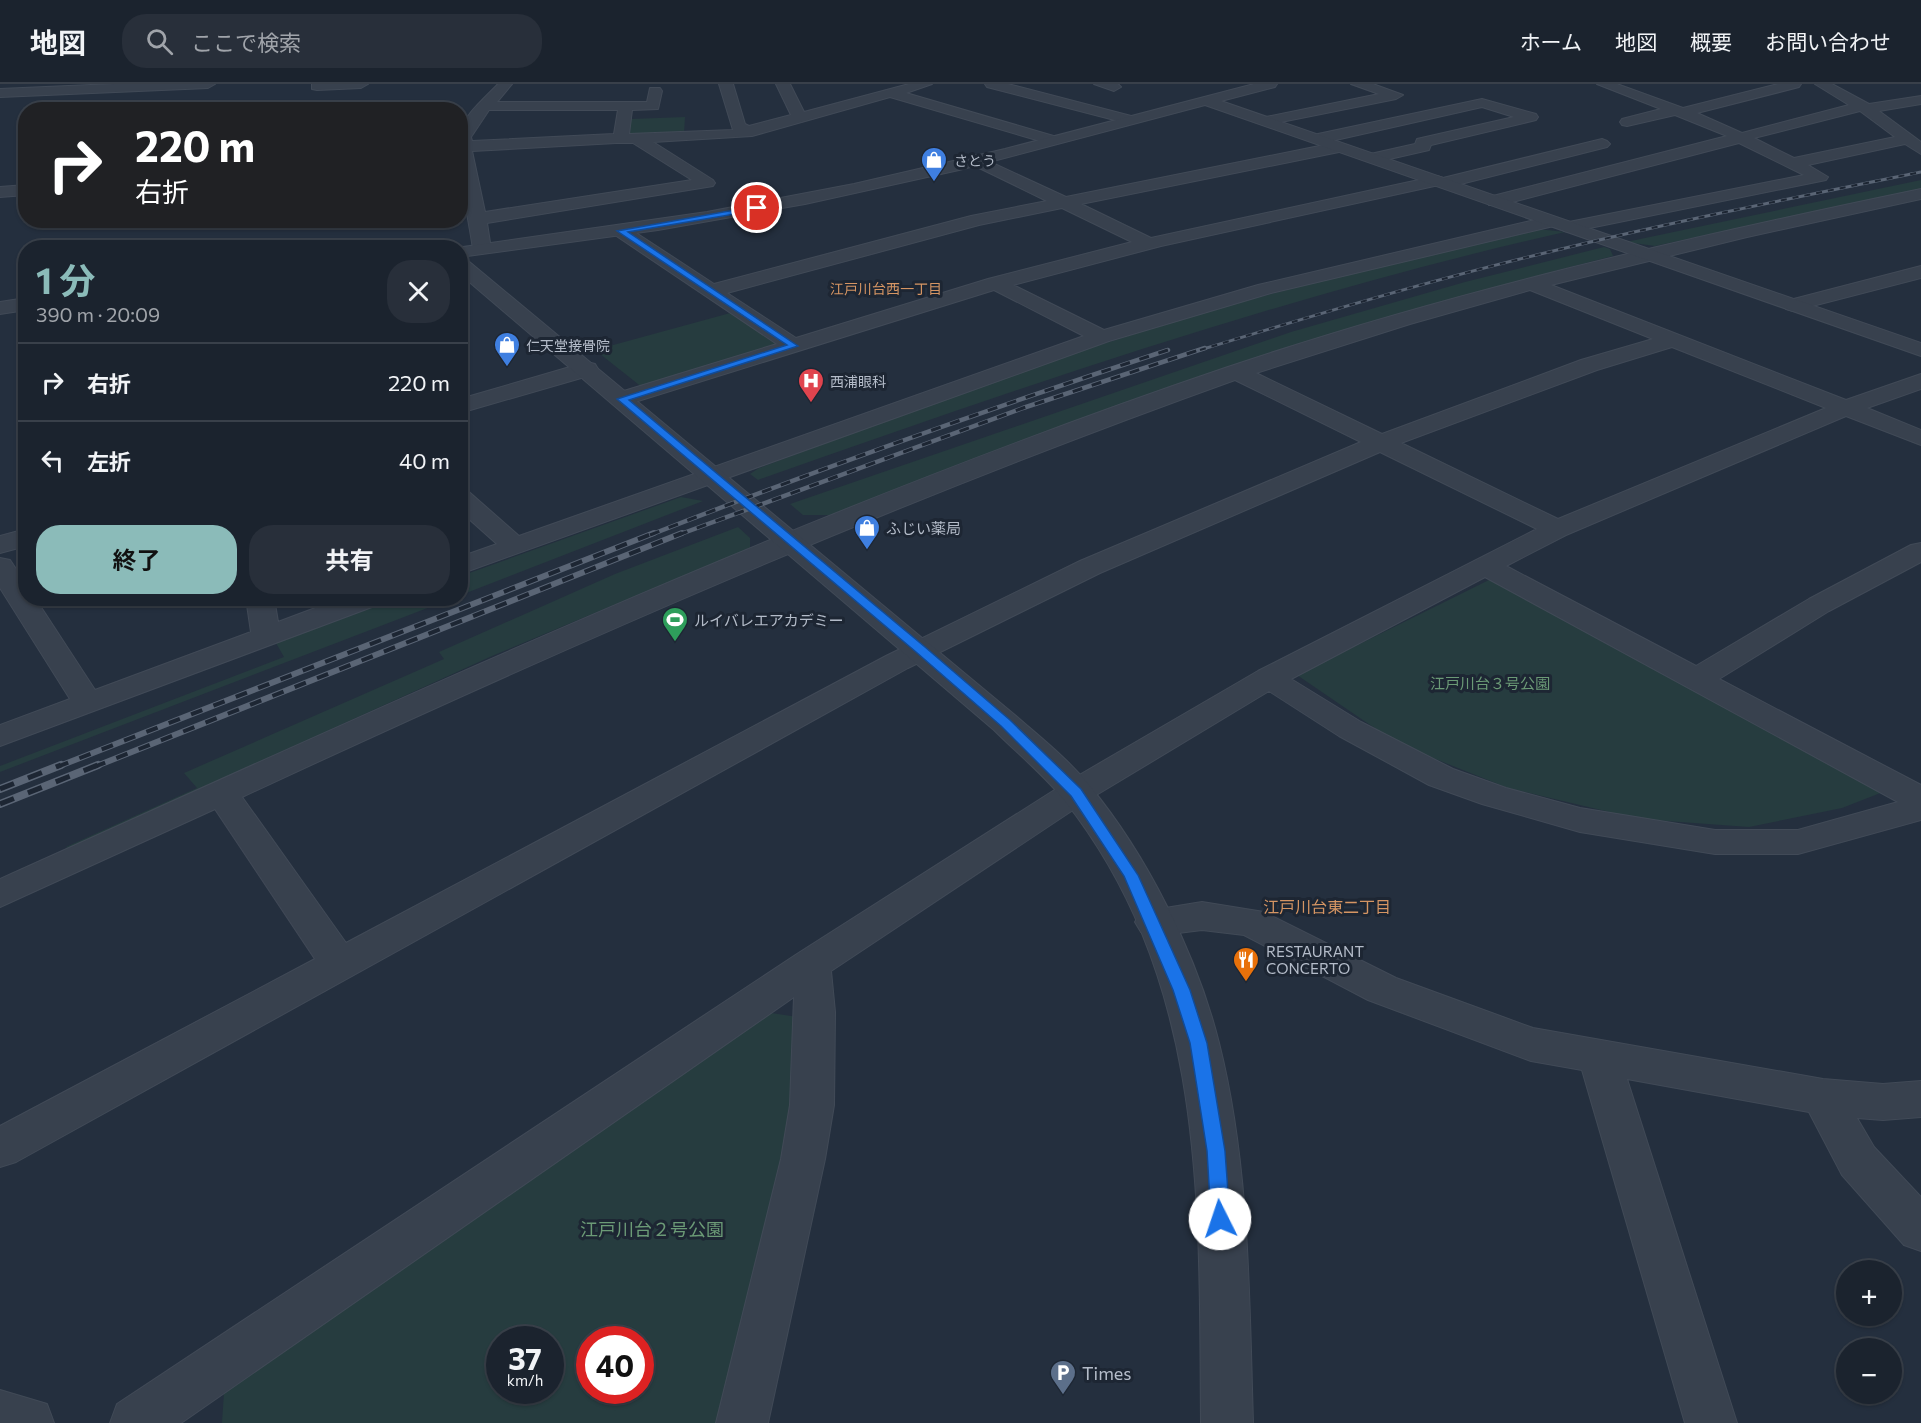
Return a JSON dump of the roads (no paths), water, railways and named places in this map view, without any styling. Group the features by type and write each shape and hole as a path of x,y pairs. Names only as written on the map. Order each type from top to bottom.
{"street":[{"path":"0,93 72,87 208,84"},
{"path":"205,101 220,84"},
{"path":"308,102 317,85 361,84"},
{"path":"468,131 483,109 505,84"},
{"path":"726,84 738,127 752,132"},
{"path":"783,84 799,117"},
{"path":"864,84 885,94 1052,140"},
{"path":"468,147 724,136 752,132 799,117 925,84"},
{"path":"992,84 1130,120"},
{"path":"468,251 621,231 832,194 975,160 1270,84"},
{"path":"1266,121 1396,95 1358,84"},
{"path":"468,563 1102,337 1265,289 1561,224 1820,177 1739,136 1604,84"},
{"path":"1627,122 1794,84"},
{"path":"1822,84 1864,107 1921,149"},
{"path":"115,102 131,87"},
{"path":"1632,94 1660,87"},
{"path":"23,102 37,91"},
{"path":"468,112 483,109 653,106 655,92"},
{"path":"1205,100 1921,350"},
{"path":"1495,201 1739,136 1864,107 1921,100"},
{"path":"1318,139 1482,103 1531,117 1422,142 1424,147 1372,158"},
{"path":"626,106 629,140"},
{"path":"1888,125 1910,121"},
{"path":"477,219 707,183 629,140"},
{"path":"1794,163 1908,140"},
{"path":"622,399 995,284 1148,243 1441,182 1602,144"},
{"path":"712,291 891,242 1062,201 1339,147"},
{"path":"975,160 1148,243"},
{"path":"1755,175 1783,183"},
{"path":"468,176 482,249"},
{"path":"685,186 718,215"},
{"path":"0,192 18,191"},
{"path":"0,894 512,660 791,541 1042,442 1237,372 1529,283 1645,253 1921,194"},
{"path":"621,231 794,346"},
{"path":"468,271 920,649 1005,723 1076,792 1131,875 1154,922 1182,990 1198,1043 1216,1151 1223,1264 1227,1423"},
{"path":"1793,305 1921,272"},
{"path":"1529,283 1921,438"},
{"path":"995,284 1102,337"},
{"path":"0,308 18,305"},
{"path":"0,1148 338,962 920,649 1090,567 1382,442 1590,365 1672,340"},
{"path":"468,404 587,369"},
{"path":"1237,372 1557,529"},
{"path":"136,1423 811,965 1076,792 1269,678 1557,529 1846,408 1921,381"},
{"path":"468,504 515,546"},
{"path":"0,545 18,539"},
{"path":"1695,680 1819,605 1921,551"},
{"path":"0,566 18,594"},
{"path":"1485,566 1921,800"},
{"path":"25,606 87,703"},
{"path":"261,606 266,636"},
{"path":"0,736 348,606"},
{"path":"1269,678 1350,729 1441,777 1494,796 1580,820 1715,842 1798,842 1921,808"},
{"path":"222,794 338,962"},
{"path":"1154,922 1202,916 1251,922 1382,989 1531,1044 1823,1097 1883,1102 1921,1099"},
{"path":"742,1423 803,1159 812,1105 815,1012 811,965"},
{"path":"1599,1058 1710,1423"},
{"path":"1823,1097 1858,1161 1921,1230"},
{"path":"0,1416 28,1423"}],"railway":[{"path":"1200,350 1373,298 1505,263 1688,220 1921,172"},
{"path":"678,535 1023,408 1205,348"},
{"path":"650,535 908,439 1168,350"},
{"path":"468,606 654,533"},
{"path":"94,767 682,533"},
{"path":"57,767 468,606"},
{"path":"0,789 61,765"},
{"path":"0,804 98,765"}],"place":[{"name":"さとう","path":"934,183"},
{"name":"仁天堂接骨院","path":"507,368"},
{"name":"西浦眼科","path":"811,404"},
{"name":"ふじい薬局","path":"867,551"},
{"name":"ルイバレエアカデミー","path":"675,643"},
{"name":"RESTAURANT CONCERTO","path":"1246,983"},
{"name":"Times","path":"1063,1396"}],"district":[{"name":"江戸川台西一丁目","path":"886,288"},
{"name":"江戸川台東二丁目","path":"1327,906"}],"park label":[{"name":"江戸川台３号公園","path":"1490,683"},
{"name":"江戸川台２号公園","path":"652,1229"}]}
